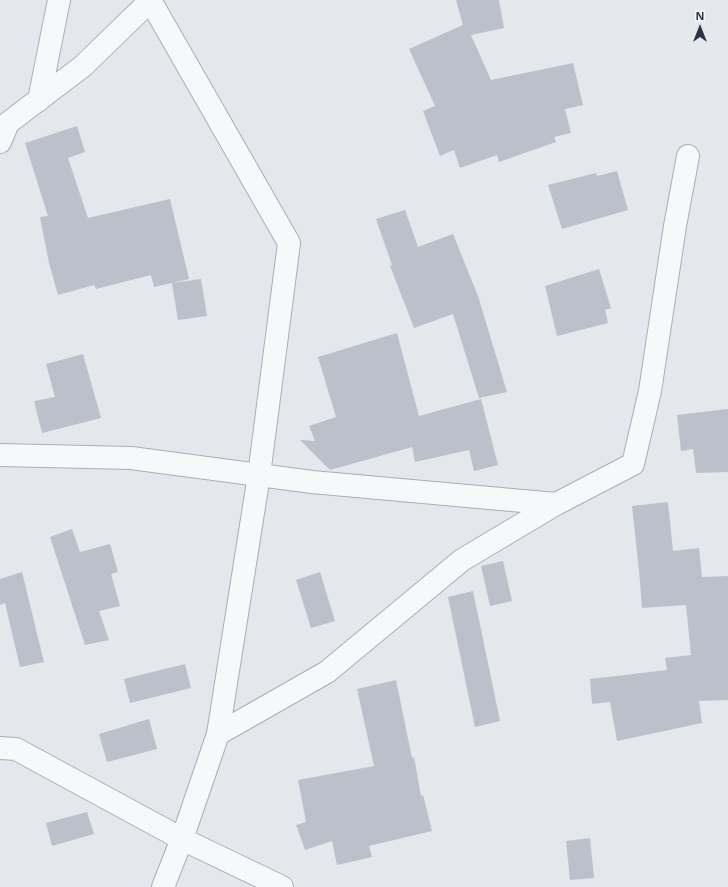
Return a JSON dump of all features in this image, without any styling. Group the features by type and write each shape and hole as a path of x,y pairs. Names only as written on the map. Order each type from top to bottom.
{"street":[{"path":"39,100 60,0"},
{"path":"3,129 83,66 150,0 289,243 259,475 218,734 182,839 163,887"},
{"path":"218,734 327,672 462,560 556,504 633,464 650,392 674,226 688,156"},
{"path":"0,456 130,458 319,482 556,504"},
{"path":"0,748 16,748 182,839 282,887"}],"building":[{"path":"456,0 499,0 504,28 471,35 491,80 573,63 583,105 565,109 571,133 554,137 556,142 499,162 497,155 460,168 454,150 440,156 423,111 435,106 409,49 463,25"},
{"path":"77,126 85,152 68,158 88,218 170,199 189,279 154,287 151,275 96,289 94,285 58,295 49,263 40,217 48,216 25,143"},
{"path":"617,171 628,210 562,229 548,185 596,173 597,176"},
{"path":"405,210 418,247 453,234 478,296 507,392 479,398 453,314 414,328 390,266 392,265 376,219"},
{"path":"599,269 611,308 605,310 608,323 557,336 545,286"},
{"path":"201,279 207,316 178,320 172,283"},
{"path":"397,333 419,416 481,399 498,465 474,471 469,450 415,462 412,447 330,470 300,440 315,441 309,426 336,417 318,357"},
{"path":"83,354 101,418 42,433 34,401 55,397 46,364"},
{"path":"728,409 728,472 696,473 693,449 681,451 677,415"},
{"path":"668,502 673,551 699,548 702,577 728,576 728,700 699,701 702,723 617,741 610,702 592,704 590,679 667,670 665,658 691,655 686,605 642,608 632,506"},
{"path":"72,529 80,552 110,544 118,572 111,574 120,606 99,611 109,640 85,645 50,537"},
{"path":"503,561 512,601 490,606 481,566"},
{"path":"22,572 44,662 20,667 5,603 0,605 0,579"},
{"path":"320,572 335,621 311,628 296,580"},
{"path":"473,591 500,721 475,727 448,597"},
{"path":"185,664 191,688 130,703 124,679"},
{"path":"396,680 412,758 414,757 421,796 423,795 432,831 369,846 372,857 337,865 332,841 305,850 296,825 306,822 298,780 374,766 357,689"},
{"path":"149,719 157,749 107,762 99,734"},
{"path":"87,812 94,834 52,846 46,823"},
{"path":"590,838 594,878 570,880 566,841"}]}
